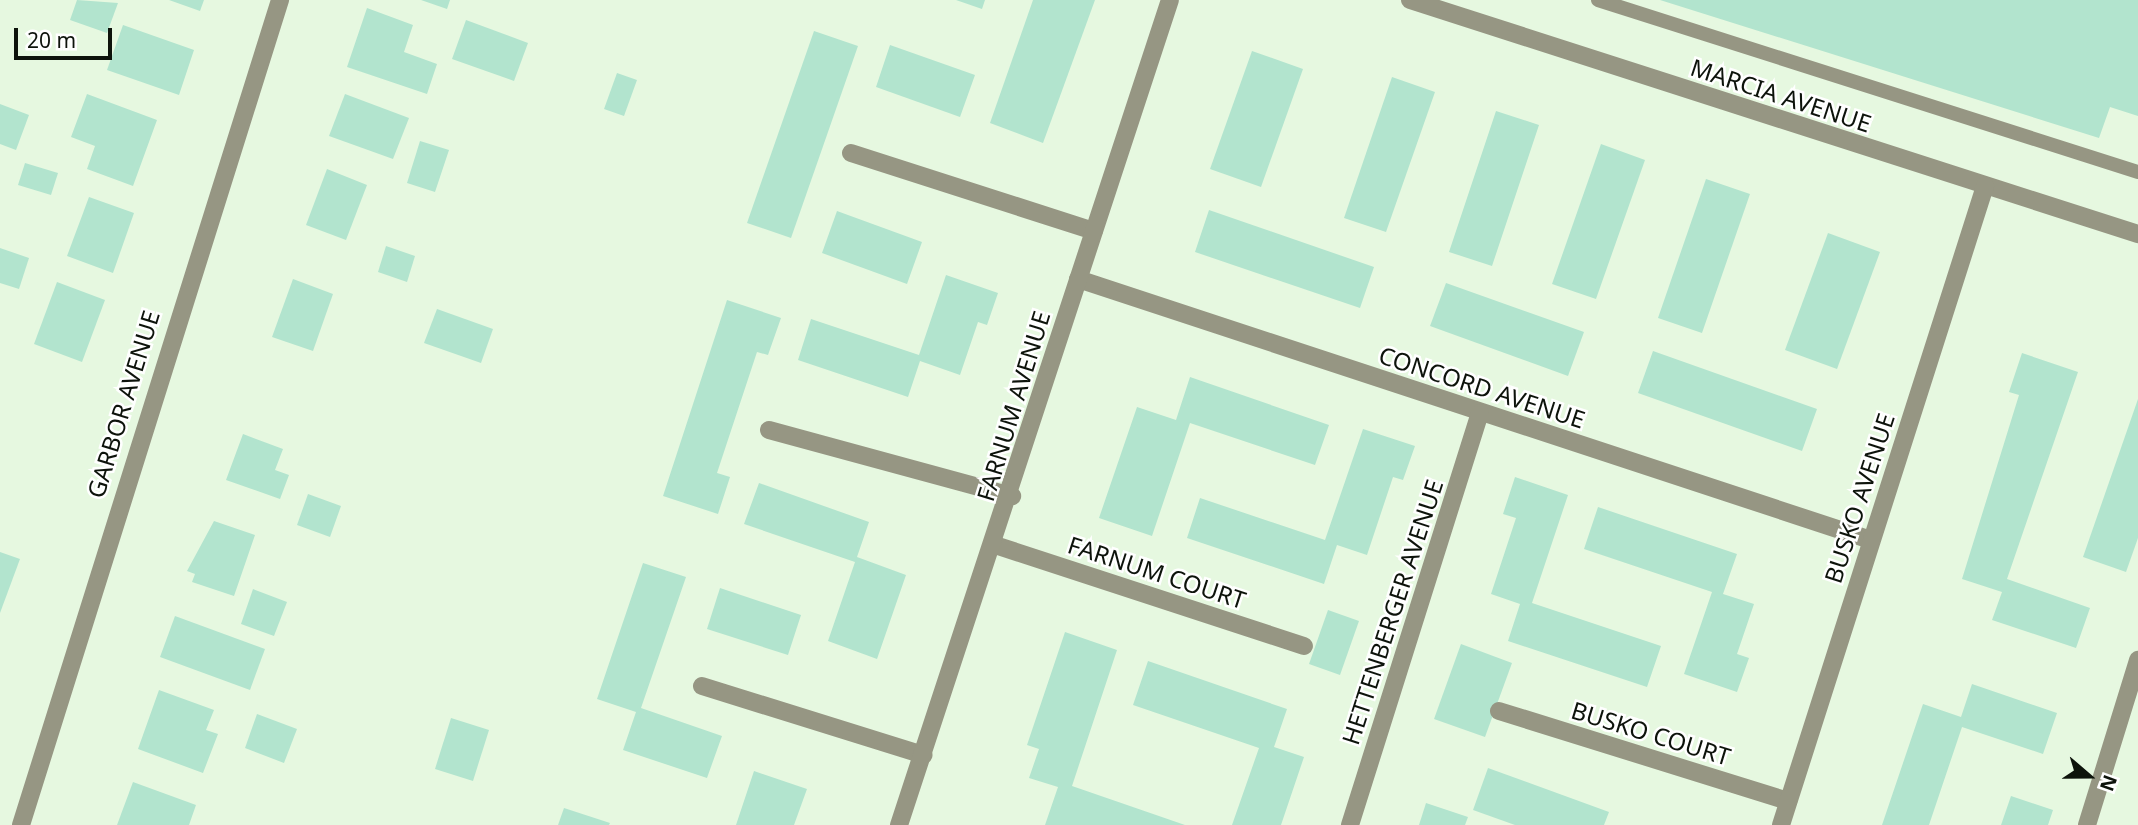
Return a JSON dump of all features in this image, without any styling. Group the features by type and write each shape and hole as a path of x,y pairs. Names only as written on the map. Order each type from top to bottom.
{"street":[{"name":"GARBOR AVENUE","path":"21,825 280,0"},
{"name":"FARNUM AVENUE","path":"899,825 1012,496 1078,279 1170,0"},
{"name":"MARCIA AVENUE","path":"1410,0 2138,234"},
{"path":"851,153 1094,231"},
{"name":"BUSKO AVENUE","path":"1781,825 1985,186"},
{"name":"CONCORD AVENUE","path":"1078,279 1871,540"},
{"name":"HETTENBERGER AVENUE","path":"1350,825 1480,413"},
{"path":"769,430 1012,496"},
{"name":"FARNUM COURT","path":"995,545 1304,646"},
{"path":"2087,825 2138,660"},
{"path":"702,685 924,755"},
{"name":"BUSKO COURT","path":"1499,711 1788,801"}],"lane":[{"path":"1598,0 2138,173"}],"building":[{"path":"77,0 118,3 107,33 70,20"},
{"path":"169,0 204,0 200,11"},
{"path":"421,0 450,0 447,9"},
{"path":"956,0 985,0 982,9"},
{"path":"1033,0 1095,0 1043,143 990,123"},
{"path":"1660,0 2138,0 2138,116 2110,107 2099,138"},
{"path":"367,8 413,25 404,52 437,64 427,94 347,67"},
{"path":"466,20 528,43 514,81 452,59"},
{"path":"123,25 194,50 179,95 107,70"},
{"path":"814,31 858,46 791,238 747,223"},
{"path":"890,45 975,75 960,117 876,87"},
{"path":"1252,51 1303,69 1261,187 1210,169"},
{"path":"617,73 637,80 624,116 604,109"},
{"path":"1392,77 1435,92 1386,232 1344,218"},
{"path":"87,94 157,120 133,186 87,169 95,146 71,137"},
{"path":"345,94 409,118 393,159 329,136"},
{"path":"0,104 29,115 16,150 0,144"},
{"path":"1496,111 1539,125 1492,266 1449,252"},
{"path":"420,141 449,150 435,192 407,183"},
{"path":"1601,144 1645,160 1596,299 1552,284"},
{"path":"25,163 58,173 51,195 18,185"},
{"path":"327,169 367,185 346,240 306,225"},
{"path":"1706,179 1750,194 1702,333 1658,318"},
{"path":"89,197 134,213 113,273 67,256"},
{"path":"1209,210 1374,267 1360,308 1195,252"},
{"path":"837,211 922,242 907,284 822,253"},
{"path":"1828,233 1880,252 1837,369 1785,350"},
{"path":"386,246 415,256 407,282 378,272"},
{"path":"0,248 29,258 19,289 0,283"},
{"path":"946,275 998,293 987,325 978,322 960,375 920,361 908,397 798,360 811,319 919,355"},
{"path":"293,279 333,294 313,351 272,337"},
{"path":"57,282 105,300 82,362 34,344"},
{"path":"1446,283 1584,332 1568,376 1430,326"},
{"path":"727,300 781,318 768,355 757,352 717,473 730,477 718,514 663,496"},
{"path":"437,309 493,329 481,363 424,343"},
{"path":"1653,351 1817,409 1802,451 1638,393"},
{"path":"2022,353 2078,372 2007,579 2090,608 2076,648 1992,620 2002,592 1962,579 2019,395 2009,392"},
{"path":"1190,377 1329,425 1315,465 1190,423 1152,536 1099,518 1137,407 1176,420"},
{"path":"2138,399 2138,538 2126,572 2083,557"},
{"path":"1363,429 1415,446 1403,480 1393,477 1367,555 1337,545 1324,584 1187,538 1200,498 1325,540"},
{"path":"243,434 283,449 275,470 289,475 280,499 226,480"},
{"path":"1515,477 1568,495 1532,603 1661,646 1647,687 1508,641 1520,604 1491,594 1516,518 1503,514"},
{"path":"759,483 869,522 857,557 906,575 877,659 828,641 855,562 744,524"},
{"path":"308,494 341,506 330,537 297,525"},
{"path":"1598,507 1737,554 1723,594 1754,604 1737,654 1749,658 1737,692 1684,674 1712,592 1584,549"},
{"path":"214,521 255,535 234,596 192,582 195,574 187,571"},
{"path":"0,552 20,559 0,613"},
{"path":"643,563 686,577 641,708 722,736 707,778 623,750 636,712 597,699"},
{"path":"720,588 801,615 788,655 707,629"},
{"path":"253,589 287,602 274,636 241,624"},
{"path":"1328,610 1359,621 1340,675 1309,664"},
{"path":"175,616 265,649 250,690 160,657"},
{"path":"1065,632 1117,650 1072,786 1185,825 1045,825 1058,787 1029,778 1039,749 1027,745"},
{"path":"1461,644 1512,663 1485,737 1434,719"},
{"path":"1148,661 1287,709 1274,747 1304,757 1281,825 1232,825 1259,748 1133,705"},
{"path":"1972,684 2057,713 2043,754 1962,727 1929,825 1882,825 1923,704 1961,717"},
{"path":"159,690 214,710 206,730 218,734 203,773 138,749"},
{"path":"257,714 297,729 284,763 245,748"},
{"path":"451,718 489,730 473,781 435,769"},
{"path":"1488,768 1609,812 1604,825 1515,825 1473,810"},
{"path":"754,771 807,789 794,825 736,825"},
{"path":"133,782 196,805 189,825 117,825"},
{"path":"2011,796 2053,810 2048,825 2001,825"},
{"path":"1426,803 1468,817 1465,825 1419,825"},
{"path":"564,808 610,823 558,825"}]}
